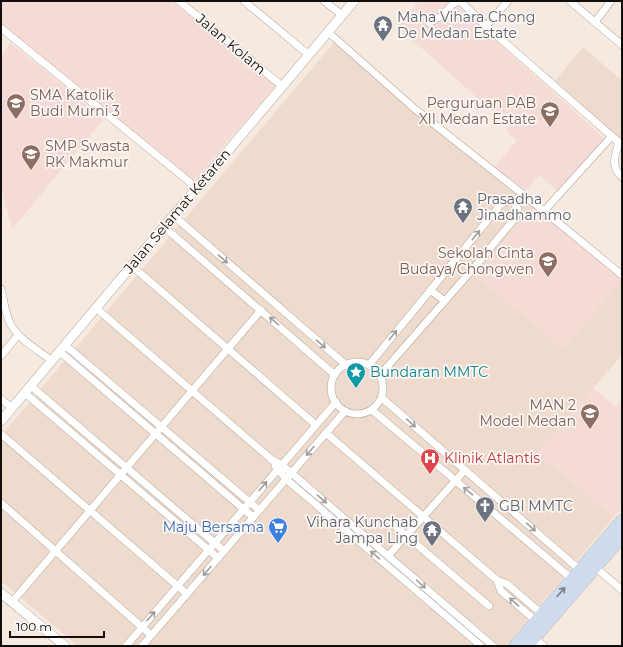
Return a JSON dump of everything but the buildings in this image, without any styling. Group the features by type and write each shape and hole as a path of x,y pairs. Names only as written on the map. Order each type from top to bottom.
{"highway":[{"path":"532,641 539,618 622,521"},
{"path":"515,646 532,641 622,536"}],"street":[{"name":"Jalan Kolam","path":"180,1 282,86"},
{"path":"244,1 309,55"},
{"path":"324,1 342,15"},
{"name":"Jalan Selamat Ketaren","path":"1,421 354,1"},
{"path":"429,23 441,16 452,4 460,1 486,26 620,143 613,163 615,169 622,177"},
{"path":"486,26 508,1"},
{"path":"570,1 622,45"},
{"path":"595,22 611,1"},
{"path":"1,28 197,188"},
{"path":"328,32 416,109 622,275"},
{"path":"544,211 612,136"},
{"path":"369,365 501,204 506,201 513,202 518,209 515,218 380,375"},
{"path":"174,216 346,365"},
{"path":"164,227 335,374"},
{"path":"132,266 316,425"},
{"path":"1,289 8,320 18,335 52,361"},
{"path":"430,290 445,301"},
{"path":"96,308 280,467 481,646"},
{"path":"12,602 261,310"},
{"path":"1,356 18,335"},
{"path":"62,348 94,369 259,510"},
{"path":"62,348 88,376 253,518"},
{"path":"357,362 369,365 380,375 383,386 382,398 372,410 359,414 345,411 336,402 331,389 332,383 335,374 346,365 357,362"},
{"path":"88,376 94,369"},
{"path":"105,390 111,383"},
{"path":"28,389 127,468 224,551"},
{"path":"28,389 121,474 218,558"},
{"path":"119,403 125,396"},
{"path":"382,398 580,570"},
{"path":"1,399 12,408"},
{"path":"126,646 336,402"},
{"path":"132,414 138,407"},
{"path":"372,410 572,579"},
{"path":"142,646 345,411"},
{"path":"326,433 497,580 501,591 539,618"},
{"path":"1,434 187,594"},
{"path":"177,452 183,445"},
{"path":"190,463 196,456"},
{"path":"204,475 210,468"},
{"path":"388,556 422,516 465,470"},
{"path":"289,476 388,556 493,646"},
{"path":"222,490 228,484"},
{"path":"1,503 151,635"},
{"path":"500,518 509,508"},
{"path":"396,526 489,606"},
{"path":"595,567 622,590"},
{"path":"1,593 65,646"},
{"path":"462,630 467,624"}],"shaded area":[{"path":"1,1 172,1 276,85 193,182 1,24"},
{"path":"419,1 452,1 607,141 560,193 539,175 521,195 492,169 517,141 506,130 509,126 398,27"},
{"path":"337,39 492,169 533,206 622,279 622,355 537,453 614,517 505,646 78,646 1,581 1,436"},
{"name":"SMP Swasta RK Makmur","path":"10,43 62,84 103,120 12,229 1,186 1,57"},
{"path":"583,47 622,81 622,140 555,81"},
{"name":"Sekolah Cinta Budaya/Chongwen","path":"533,206 622,280 564,349 475,276"},
{"name":"MAN 2 Model Medan","path":"593,388 615,406 622,400 622,508 614,517 537,453"}],"place":[{"name":"Maha Vihara Chong De Medan Estate","path":"383,42"},
{"name":"SMA Katolik Budi Murni 3","path":"16,120"},
{"name":"Perguruan PAB XII Medan Estate","path":"550,128"},
{"name":"SMP Swasta RK Makmur","path":"31,171"},
{"name":"Prasadha Jinadhammo","path":"463,224"},
{"name":"Sekolah Cinta Budaya/Chongwen","path":"548,278"},
{"name":"Bundaran MMTC","path":"356,389"},
{"name":"MAN 2 Model Medan","path":"590,430"},
{"name":"Klinik Atlantis","path":"430,475"},
{"name":"GBI MMTC","path":"485,523"},
{"name":"Maju Bersama","path":"278,544"},
{"name":"Vihara Kunchab Jampa Ling","path":"432,547"}]}
